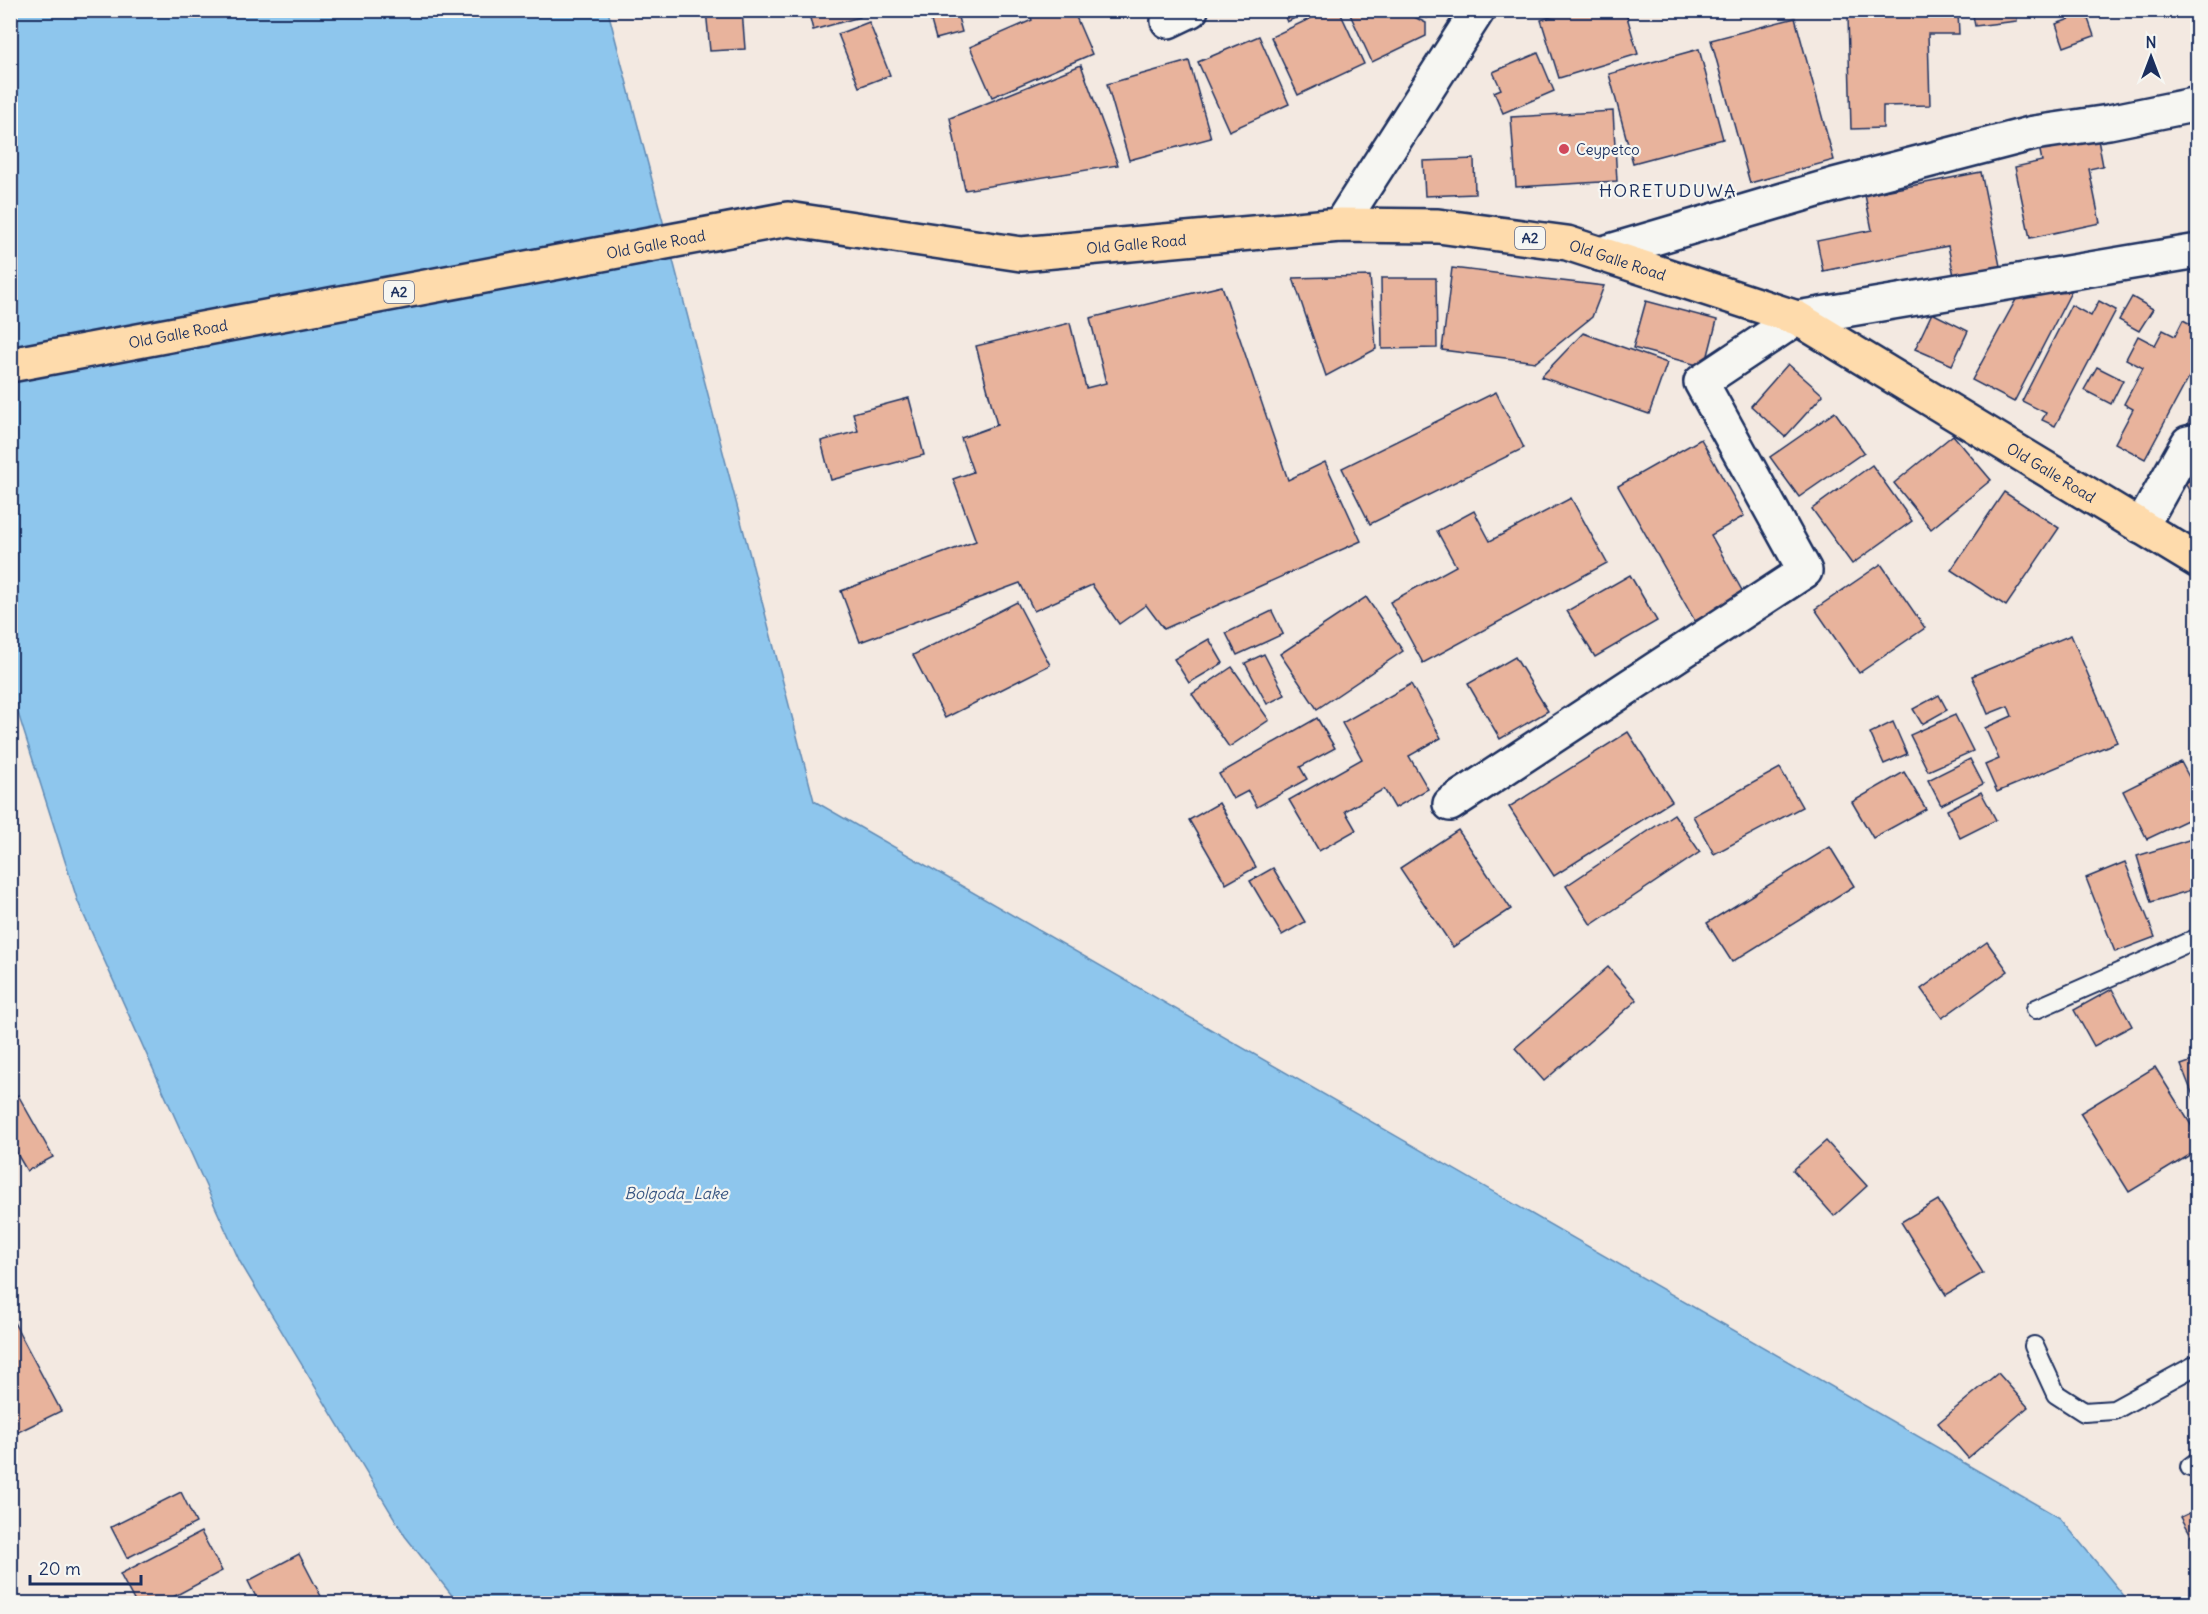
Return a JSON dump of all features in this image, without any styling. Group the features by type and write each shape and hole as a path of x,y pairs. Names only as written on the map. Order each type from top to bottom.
{"highway":[{"name":"Old Galle Road","path":"10,365 788,219 1021,254 1340,225 1438,226 1567,243 1797,318 2198,561"}],"street":[{"path":"1340,225 1478,10"},
{"path":"1600,254 1834,185 2034,133 2109,122 2198,104"},
{"path":"1449,804 1805,572 1701,382 1797,318 2198,251"},
{"path":"2141,527 2188,443 2198,441"}],"lane":[{"path":"2036,1009 2198,938"},
{"path":"2034,1346 2056,1394 2084,1412 2114,1410 2198,1364"}],"water":[{"name":"Bolgoda_Lake","path":"10,11 608,11 814,801 2060,1518 2130,1603 458,1603 405,1536 240,1262 78,902 11,691"}],"building":[{"path":"706,10 742,10 745,49 710,51"},
{"path":"808,10 858,10 860,17 813,30"},
{"path":"928,10 956,10 962,32 936,39"},
{"path":"1028,10 1073,10 1092,54 992,97 970,47 1032,20"},
{"path":"1282,10 1311,10 1287,22"},
{"path":"1328,10 1339,10 1364,64 1298,95 1271,37"},
{"path":"1348,10 1401,10 1426,23 1426,36 1372,62"},
{"path":"1413,10 1431,10 1427,18"},
{"path":"1572,10 1625,10 1638,54 1559,78 1541,20"},
{"path":"1972,10 2016,10 2017,21 1975,26"},
{"path":"1958,13 1959,34 1928,34 1930,105 1883,106 1883,128 1851,129 1848,15"},
{"path":"2086,13 2094,36 2064,47 2056,24"},
{"path":"1795,18 1834,160 1750,183 1711,40"},
{"path":"869,22 890,75 859,87 838,34"},
{"path":"1259,36 1289,104 1229,131 1198,62"},
{"path":"1699,49 1723,139 1633,163 1609,74"},
{"path":"1538,53 1554,91 1503,113 1494,92 1501,89 1493,72"},
{"path":"1189,61 1211,138 1129,160 1107,84"},
{"path":"1081,65 1118,165 965,190 950,118"},
{"name":"Ceypetco","path":"1613,111 1617,181 1516,187 1511,117"},
{"path":"2096,129 2103,166 2089,169 2100,223 2030,238 2015,167 2042,161 2038,141"},
{"path":"1474,159 1475,194 1425,196 1423,161"},
{"path":"1981,172 2002,276 1956,286 1948,246 1823,271 1817,241 1872,230 1865,195"},
{"path":"1452,268 1604,286 1592,317 1536,362 1442,350"},
{"path":"1370,276 1376,349 1326,376 1293,278"},
{"path":"1381,278 1436,278 1437,348 1382,349"},
{"path":"1222,286 1288,480 1325,462 1361,541 1164,629 1146,605 1119,624 1092,585 1034,611 1020,583 860,642 841,591 976,541 953,479 973,472 961,438 997,425 976,346 1070,323 1086,388 1106,383 1090,318"},
{"path":"2071,292 2014,402 1972,380 2018,296"},
{"path":"2132,297 2153,309 2139,331 2119,320"},
{"path":"1646,301 1717,320 1705,367 1633,348"},
{"path":"2099,301 2116,310 2055,426 2042,420 2046,413 2022,401 2071,305 2091,316"},
{"path":"1932,313 1968,331 1952,365 1915,349"},
{"path":"2183,320 2198,328 2198,360 2145,459 2115,443 2133,409 2124,404 2143,368 2126,359 2138,336 2155,345 2163,330 2175,336"},
{"path":"1583,333 1667,363 1649,414 1541,377"},
{"path":"1788,364 1823,395 1785,437 1751,406"},
{"path":"2097,367 2123,380 2111,404 2084,390"},
{"path":"1496,392 1524,448 1370,524 1342,468"},
{"path":"909,398 924,455 831,480 821,441 858,431 853,413"},
{"path":"2198,400 2198,429 2187,425"},
{"path":"1835,412 1864,452 1799,497 1770,457"},
{"path":"1953,435 1991,480 1931,529 1894,483"},
{"path":"1701,439 1744,516 1711,535 1744,594 1695,621 1618,486"},
{"path":"1872,465 1912,521 1852,564 1812,509"},
{"path":"2198,476 2198,506 2185,483"},
{"path":"2004,492 2059,528 2006,606 1951,570"},
{"path":"1571,498 1607,563 1423,663 1390,602 1456,566 1437,531 1474,511 1490,541"},
{"path":"1881,564 1925,628 1859,673 1815,609"},
{"path":"1630,575 1657,621 1595,657 1567,611"},
{"path":"1366,597 1403,651 1317,709 1280,654"},
{"path":"1017,602 1050,665 945,718 913,655"},
{"path":"1272,611 1283,634 1237,655 1226,633"},
{"path":"2071,635 2117,742 1997,792 1985,765 1999,759 1985,728 2012,716 2008,706 1988,714 1972,676"},
{"path":"1209,639 1223,663 1189,683 1174,659"},
{"path":"1264,654 1285,695 1267,704 1245,663"},
{"path":"1515,657 1548,711 1500,739 1468,684"},
{"path":"1232,667 1269,720 1229,747 1192,694"},
{"path":"1411,684 1441,738 1409,756 1428,789 1395,808 1384,789 1345,811 1356,830 1319,851 1289,800 1362,759 1342,723"},
{"path":"1939,695 1947,710 1922,724 1913,709"},
{"path":"1955,715 1973,751 1928,771 1910,735"},
{"path":"1317,718 1335,748 1300,767 1307,779 1257,807 1248,791 1233,799 1219,774"},
{"path":"1893,722 1907,754 1884,764 1870,733"},
{"path":"1628,732 1672,801 1554,876 1509,807"},
{"path":"1970,759 1983,784 1941,805 1928,780"},
{"path":"2181,762 2198,794 2198,815 2147,839 2123,791"},
{"path":"1780,768 1802,807 1714,854 1693,816"},
{"path":"1904,772 1926,809 1873,838 1852,802"},
{"path":"1981,792 1996,820 1960,838 1947,810"},
{"path":"1219,803 1256,867 1226,884 1189,820"},
{"path":"1674,814 1700,852 1591,925 1566,886"},
{"path":"1458,830 1511,909 1453,947 1400,868"},
{"path":"2198,837 2198,888 2151,902 2137,856"},
{"path":"1830,847 1854,886 1732,962 1707,923"},
{"path":"2125,862 2155,937 2115,952 2086,878"},
{"path":"1273,868 1305,922 1282,935 1250,881"},
{"path":"1987,942 2008,971 1942,1018 1921,989"},
{"path":"1608,967 1637,1000 1544,1081 1515,1048"},
{"path":"2112,989 2132,1026 2094,1046 2074,1010"},
{"path":"2198,1059 2198,1108 2181,1065"},
{"path":"2155,1067 2198,1136 2198,1150 2129,1192 2080,1113"},
{"path":"18,1095 53,1157 27,1171 10,1142 10,1099"},
{"path":"1826,1141 1867,1186 1834,1216 1793,1170"},
{"path":"1938,1200 1983,1273 1946,1295 1901,1222"},
{"path":"10,1315 61,1411 10,1436"},
{"path":"1998,1373 2028,1407 1968,1458 1938,1423"},
{"path":"181,1492 196,1523 127,1558 111,1527"},
{"path":"2198,1509 2198,1547 2181,1517"},
{"path":"201,1532 222,1571 160,1604 136,1604 120,1574"},
{"path":"299,1554 325,1604 249,1604 257,1599 248,1581"}],"place":[{"name":"Ceypetco","path":"1564,149"}],"district":[{"name":"HORETUDUWA","path":"1668,190"}]}
